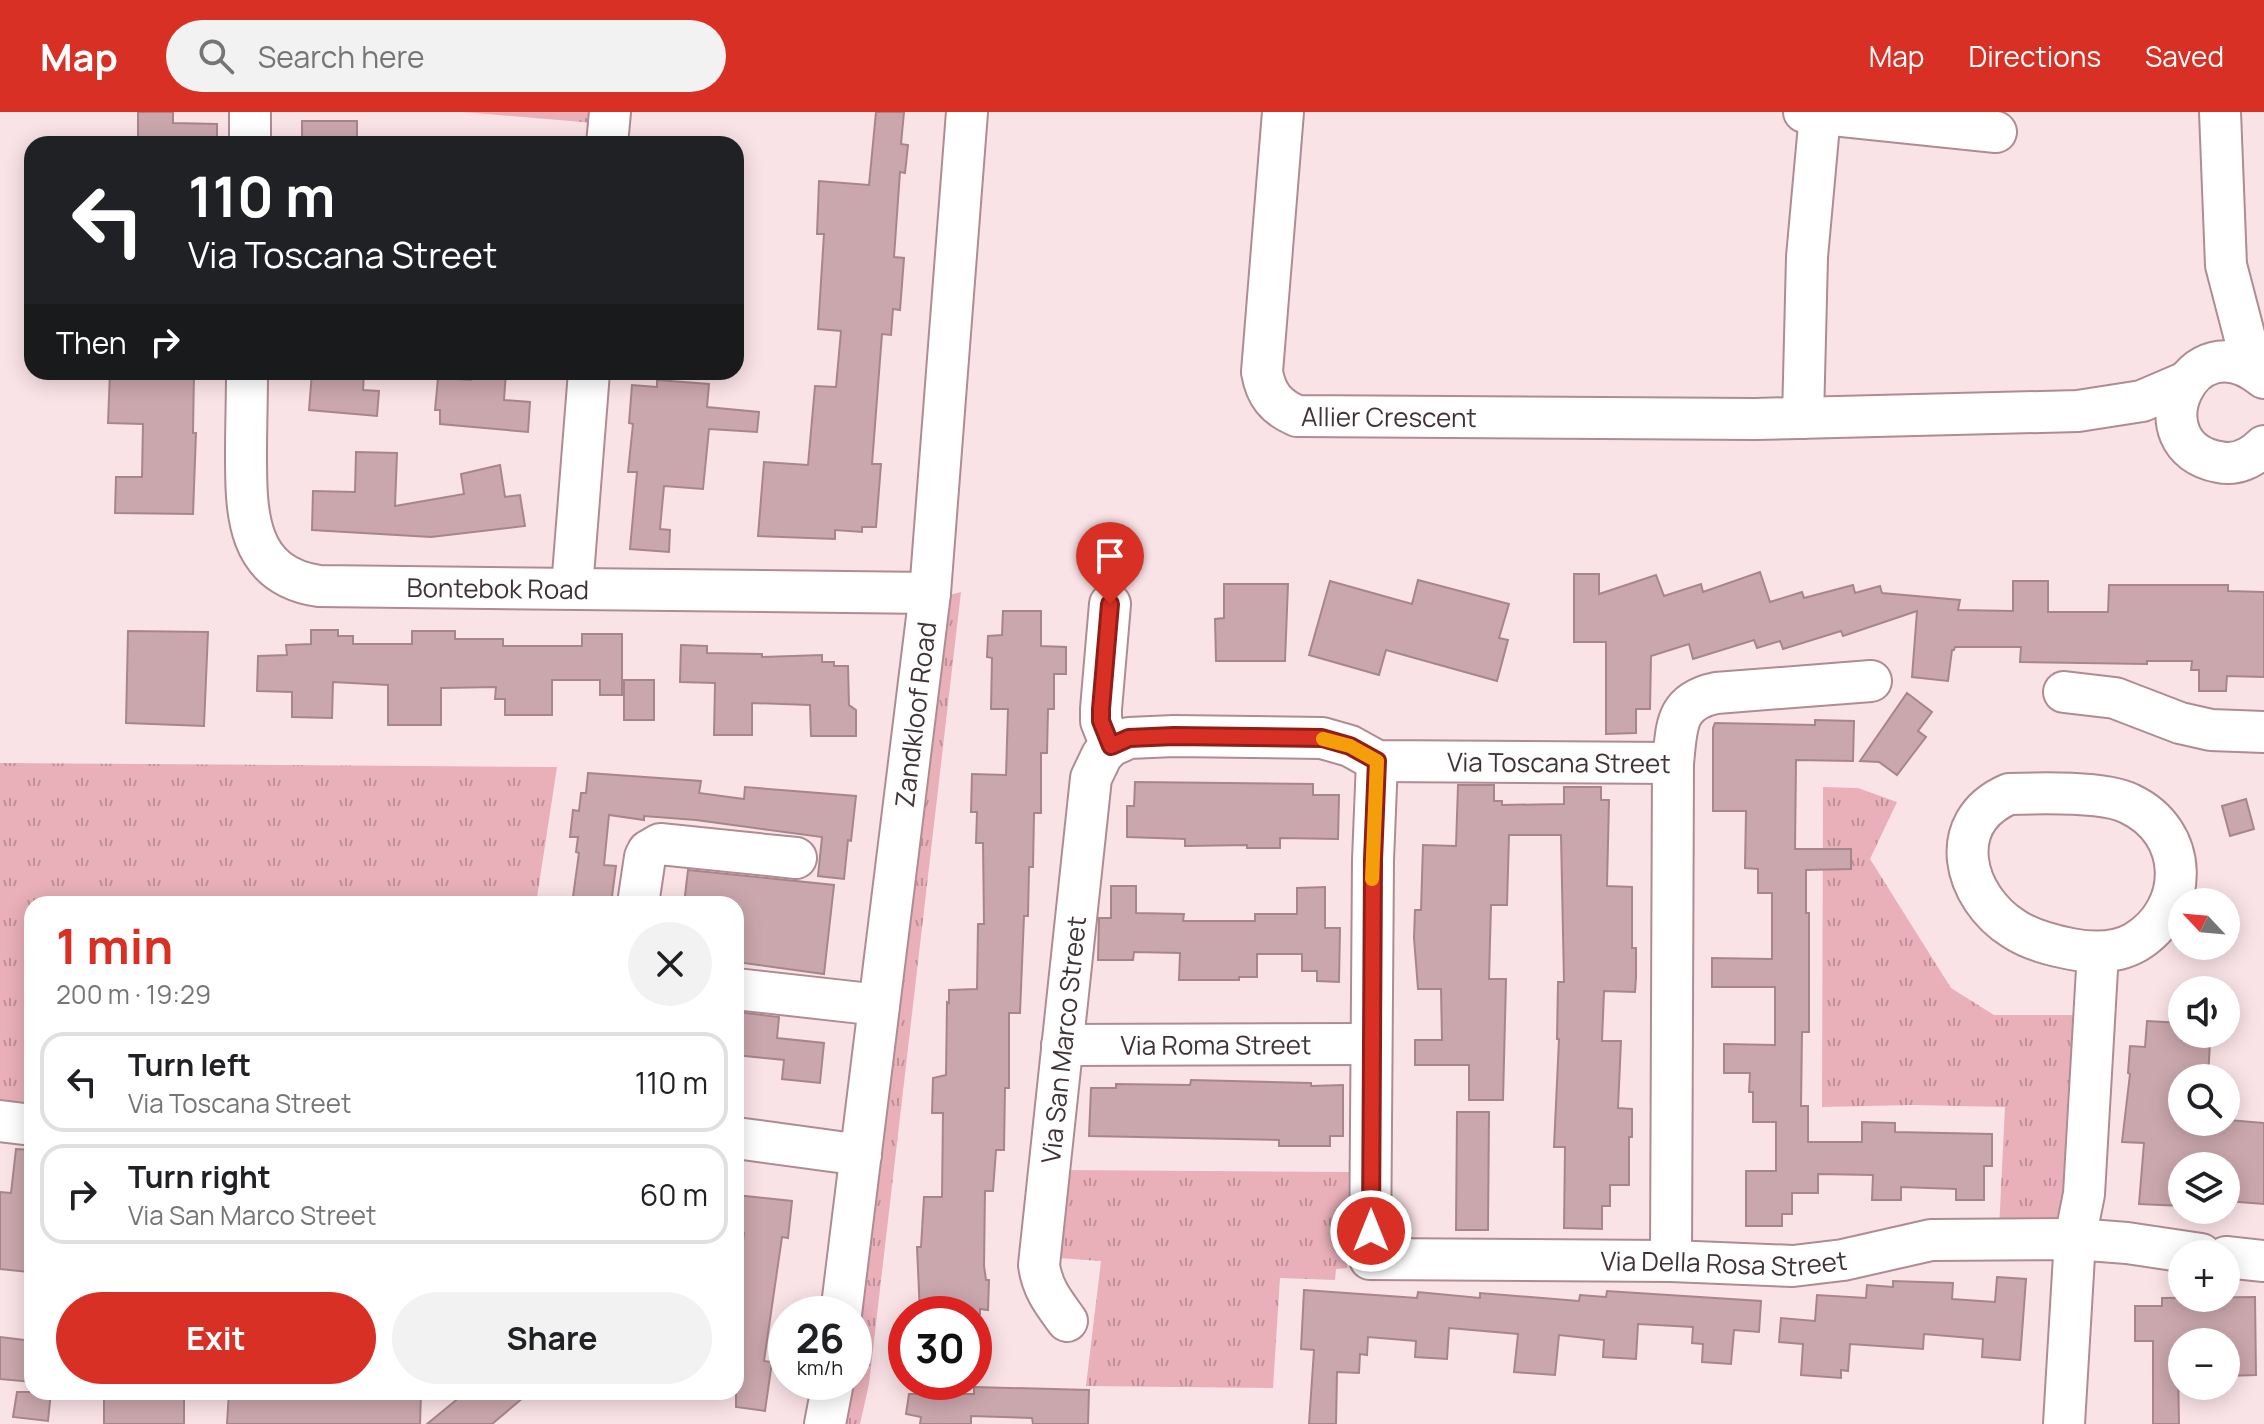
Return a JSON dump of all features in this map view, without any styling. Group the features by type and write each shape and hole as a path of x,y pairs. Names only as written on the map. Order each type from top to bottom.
{"street":[{"path":"250,112 250,136"},
{"path":"608,136 610,112"},
{"name":"Zandkloof Road","path":"843,1296 930,593 967,112"},
{"name":"Allier Crescent","path":"1283,112 1262,372 1268,393 1284,411 1297,416 1803,418 2078,411 2142,401 2222,361 2238,362 2259,373"},
{"path":"2182,437 2176,421 2176,404 2213,326 2226,265 2220,112"},
{"path":"1803,418 1812,113 1996,132"},
{"path":"2226,265 2259,373"},
{"name":"Bontebok Road","path":"247,380 246,506 257,544 273,567 296,581 319,586 930,593"},
{"path":"572,588 588,380"},
{"name":"Allier Crescent","path":"2078,411 2145,422 2182,437 2193,451 2207,460 2224,463 2241,461 2264,446"},
{"path":"1106,750 1101,709 1110,604"},
{"path":"1673,763 1681,715 1694,699 1716,693 1871,681"},
{"path":"2064,692 2115,698 2180,723 2211,730 2264,732"},
{"name":"Via Toscana Street","path":"1106,750 1129,738 1322,738 1350,746 1377,761 1673,763 1671,1261"},
{"name":"Via San Marco Street","path":"1067,1321 1048,1294 1039,1265 1091,778 1106,750"},
{"path":"1371,1044 1377,761"},
{"path":"2009,794 2116,800 2131,804 2145,813 2163,833 2177,863 2172,900 2163,915 2139,940 2124,948 2098,952 2076,950 2028,937 2000,919 1987,904 1973,882 1966,853 1974,825 1995,800 2009,794"},
{"path":"639,896 645,857 648,851 660,844 796,858"},
{"path":"2064,1424 2075,1239 2084,1194 2098,952"},
{"path":"744,990 879,1005"},
{"name":"Via Roma Street","path":"1062,1045 1371,1044"},
{"name":"Via Della Rosa Street","path":"1371,1044 1370,1259 1671,1261 1793,1266 1843,1260 1931,1240 2075,1239 2168,1249"},
{"path":"0,1121 24,1124"},
{"path":"744,1139 861,1155"},
{"path":"2240,1258 2264,1261"},
{"path":"825,1424 830,1400"}],"green space":[{"path":"463,112 596,112 594,123"},
{"path":"961,592 872,1358 872,1296 858,1296 945,596"},
{"path":"0,763 557,767 537,896 24,896 24,1111 0,1108"},
{"path":"1823,787 1858,788 1897,802 1870,859 1951,988 1994,1015 2084,1015 2071,1198 2061,1219 1999,1229 2005,1107 1822,1107"},
{"path":"1063,1170 1349,1172 1347,1268 1336,1269 1335,1280 1280,1278 1273,1388 1086,1386 1101,1261 1058,1258"},
{"path":"844,1400 865,1400 860,1424 840,1424"}],"building":[{"path":"138,112 173,112 173,123 217,124 217,136 138,136"},
{"path":"876,112 904,112 901,144 908,145 905,173 900,172 894,257 904,258 900,310 893,309 891,335 882,334 872,464 881,464 876,527 862,527 862,532 835,530 835,539 758,536 764,462 808,465 815,386 836,387 841,331 818,329 824,234 817,234 819,181 869,185"},
{"path":"302,121 357,121 357,136 302,136"},
{"path":"110,380 194,380 193,433 196,433 193,514 115,513 116,477 142,477 143,424 108,423"},
{"path":"311,380 364,380 363,390 379,391 377,416 309,410"},
{"path":"438,380 505,380 504,400 530,402 528,432 440,424 440,410 435,410"},
{"path":"657,380 709,384 707,407 759,412 757,432 709,429 703,489 664,486 660,529 670,530 669,552 630,549 637,472 628,472 633,424 629,423 632,385 657,387"},
{"path":"356,452 397,453 395,506 464,494 461,474 500,465 505,497 520,495 525,526 431,537 312,530 313,491 355,492"},
{"path":"1760,572 1770,602 1802,592 1804,598 1853,585 1855,593 1880,586 1882,593 1960,600 1958,610 2013,611 2013,581 2048,581 2048,612 2108,612 2109,585 2228,585 2228,591 2264,592 2264,677 2227,676 2226,691 2199,691 2199,670 2191,670 2192,661 2147,661 2147,664 2020,662 2021,647 1955,647 1948,681 1912,677 1917,611 1843,636 1841,631 1783,649 1780,641 1757,648 1754,640 1693,659 1689,644 1651,656 1650,709 1636,709 1636,733 1606,734 1606,642 1574,642 1574,574 1599,574 1599,594 1656,575 1664,596 1701,584 1703,592"},
{"path":"1418,580 1509,604 1499,638 1508,640 1497,681 1386,650 1379,675 1309,655 1330,581 1412,604"},
{"path":"1224,584 1288,584 1285,661 1216,661 1215,619 1224,618"},
{"path":"1003,611 1041,611 1041,646 1066,647 1066,674 1054,674 1054,709 1048,709 1047,753 1041,753 1041,813 1034,813 1033,867 1029,867 1028,916 1024,916 1020,1013 1009,1013 1009,1088 1005,1088 1004,1150 996,1150 993,1191 985,1191 984,1266 986,1280 989,1280 988,1296 919,1296 917,1247 921,1247 924,1197 942,1197 943,1113 932,1113 933,1078 946,1075 949,990 977,989 978,924 984,924 983,843 976,843 977,812 971,812 972,774 1006,775 1008,709 991,709 992,658 987,657 988,636 1002,635"},
{"path":"311,630 338,630 338,636 353,636 353,644 412,644 412,631 455,631 455,639 503,639 503,646 582,646 582,634 622,634 622,695 600,695 600,680 552,680 552,715 505,715 505,699 495,699 496,687 441,688 441,725 388,725 388,685 333,682 332,718 292,717 292,692 257,691 258,656 287,655 286,645 311,644"},
{"path":"128,631 208,632 204,726 126,723"},
{"path":"681,645 707,646 707,653 762,654 762,657 822,655 822,662 848,666 849,705 856,710 856,736 811,736 810,705 752,703 752,735 714,735 715,683 680,682"},
{"path":"624,680 654,680 654,720 624,720"},
{"path":"1907,693 1932,712 1918,731 1926,737 1897,775 1879,762 1860,761"},
{"path":"1815,720 1854,721 1853,761 1796,760 1795,849 1851,849 1851,869 1806,870 1809,1032 1802,1032 1801,1106 1808,1106 1808,1142 1862,1142 1862,1122 1895,1123 1895,1132 1992,1134 1992,1166 1984,1166 1984,1200 1956,1200 1956,1189 1901,1187 1901,1200 1872,1200 1873,1175 1818,1174 1818,1193 1792,1193 1792,1214 1782,1214 1782,1226 1746,1226 1746,1171 1776,1171 1776,1122 1753,1122 1750,1073 1724,1073 1724,1044 1775,1045 1775,987 1712,987 1712,958 1772,959 1772,893 1758,893 1758,869 1745,868 1746,811 1713,811 1713,728 1715,723 1815,725"},
{"path":"588,773 701,781 699,793 744,799 745,787 856,796 844,879 818,876 822,837 696,820 644,816 644,820 609,815 604,865 616,866 612,896 573,896 579,853 576,852 578,837 570,837 573,810 579,811 581,793 586,793"},
{"path":"1135,782 1313,784 1313,795 1339,795 1338,839 1280,838 1280,848 1247,848 1247,845 1185,846 1185,839 1127,837 1127,806 1134,806"},
{"path":"1458,785 1494,785 1494,801 1502,801 1502,805 1564,804 1564,787 1601,787 1601,800 1609,800 1607,886 1632,887 1632,948 1636,948 1636,977 1635,992 1604,991 1602,1041 1621,1041 1618,1108 1632,1109 1632,1137 1629,1137 1629,1185 1610,1185 1610,1206 1602,1206 1602,1229 1564,1228 1565,1147 1554,1147 1558,982 1564,982 1561,835 1509,835 1507,905 1491,905 1489,979 1506,979 1503,1100 1469,1100 1469,1065 1415,1065 1415,1040 1442,1040 1441,989 1418,989 1414,938 1415,910 1421,910 1423,845 1456,846"},
{"path":"2246,799 2254,829 2230,836 2222,806"},
{"path":"688,870 834,885 824,974 744,963 744,896 685,896"},
{"path":"1111,886 1136,886 1136,913 1184,914 1183,921 1255,921 1255,914 1297,914 1297,888 1325,887 1325,928 1340,928 1339,982 1317,981 1317,971 1302,971 1302,954 1257,954 1257,977 1239,977 1239,980 1179,980 1180,953 1134,952 1133,960 1098,960 1099,918 1111,918"},
{"path":"744,1013 779,1017 777,1038 824,1043 820,1083 782,1079 784,1060 744,1056"},
{"path":"2147,1021 2168,1022 2168,1048 2210,1048 2209,1064 2168,1064 2168,1136 2240,1136 2240,1121 2264,1123 2264,1204 2240,1202 2240,1152 2168,1152 2168,1205 2139,1204 2144,1143 2122,1142 2130,1046 2145,1047"},
{"path":"1191,1080 1343,1085 1343,1136 1330,1136 1330,1146 1279,1146 1279,1140 1089,1136 1091,1088 1116,1088 1116,1084 1190,1085"},
{"path":"1457,1112 1489,1112 1488,1230 1456,1230"},
{"path":"16,1149 24,1150 24,1272 0,1269 0,1192 11,1193"},
{"path":"744,1196 792,1201 788,1238 782,1237 773,1296 768,1296 764,1361 768,1362 768,1390 765,1411 736,1407 736,1400 744,1400"},
{"path":"1997,1277 2026,1279 2020,1360 1982,1357 1983,1339 1924,1334 1923,1349 1850,1344 1848,1371 1841,1370 1841,1378 1801,1375 1803,1344 1779,1342 1781,1318 1815,1321 1817,1295 1866,1298 1867,1285 1893,1287 1893,1281 1953,1283 1952,1299 1995,1302"},
{"path":"1304,1290 1417,1298 1418,1292 1480,1298 1480,1293 1579,1301 1580,1295 1606,1297 1607,1291 1761,1301 1759,1332 1734,1330 1731,1364 1702,1362 1703,1344 1692,1343 1693,1327 1638,1324 1636,1359 1603,1357 1604,1340 1559,1335 1555,1375 1514,1372 1518,1334 1449,1328 1447,1359 1415,1357 1416,1341 1368,1337 1367,1355 1360,1354 1359,1373 1337,1372 1336,1424 1309,1424 1314,1350 1301,1349"},
{"path":"2240,1297 2255,1297 2256,1375 2240,1376 2240,1328 2168,1328 2168,1400 2179,1400 2179,1424 2153,1424 2153,1341 2135,1341 2135,1306 2162,1306 2162,1298 2168,1298 2168,1312 2240,1312"},
{"path":"0,1337 24,1340 24,1381 0,1379"},
{"path":"992,1387 1089,1390 1088,1424 1033,1424 1032,1418 971,1416 971,1424 920,1424 921,1417 906,1414 908,1400 992,1400"},
{"path":"17,1392 24,1392 24,1400 50,1400 48,1421 13,1417"},
{"path":"104,1400 184,1400 184,1424 104,1424"},
{"path":"228,1400 421,1400 420,1424 227,1424"},
{"path":"456,1400 520,1400 492,1424 427,1424"}],"slow traffic":[{"path":"1323,739 1350,746 1377,761 1372,879"}],"route":[{"path":"1110,604 1101,721 1111,746 1129,738 1174,736 1322,738 1350,746 1377,761 1373,860 1371,1231"}]}
